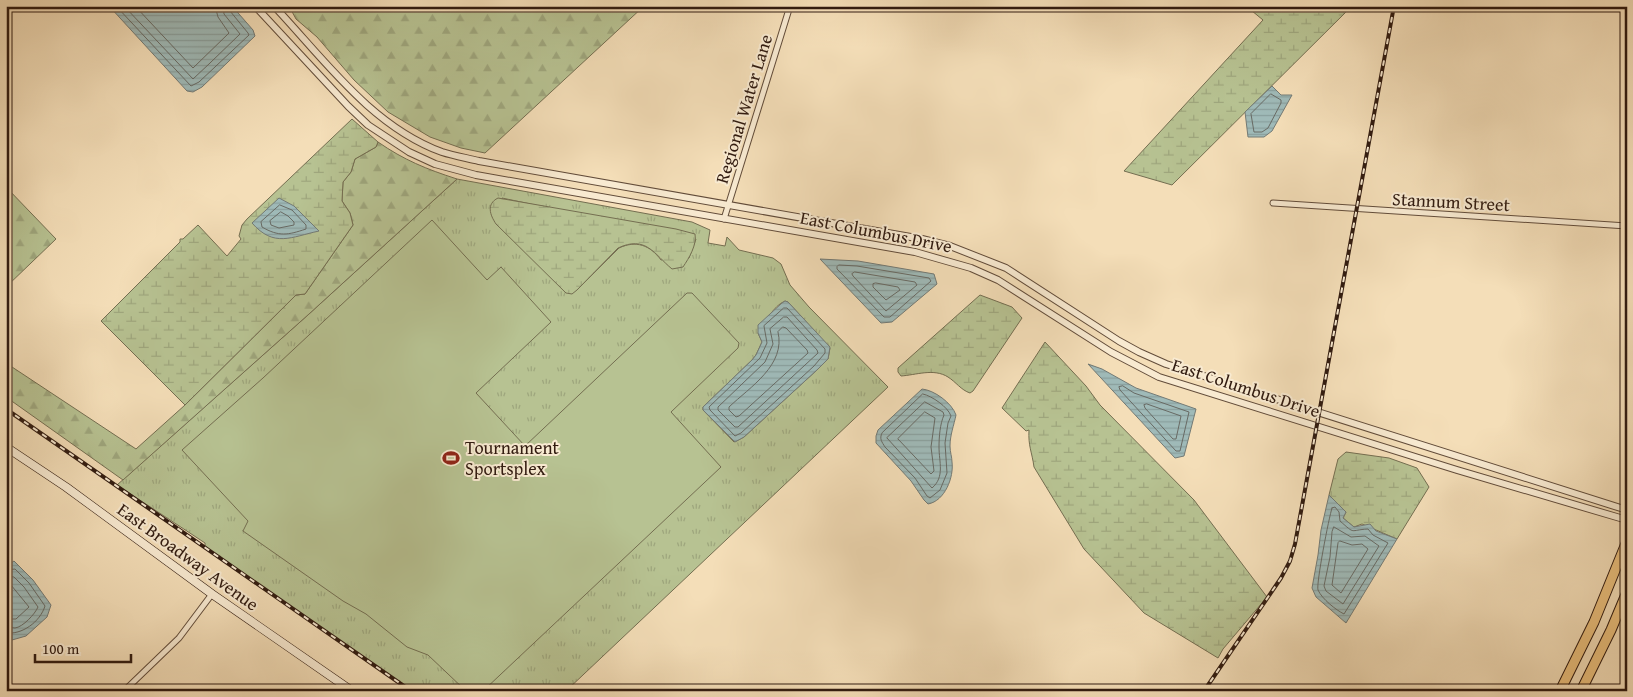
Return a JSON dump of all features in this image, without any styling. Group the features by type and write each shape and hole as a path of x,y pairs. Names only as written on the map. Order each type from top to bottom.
{"main road":[{"name":"East Broadway Avenue","path":"6,448 66,488 212,594 352,691"},
{"path":"1560,691 1594,622 1627,541"},
{"path":"1581,691 1611,630 1627,592"}],"street":[{"name":"East Columbus Drive","path":"255,6 368,125 403,148 435,164 476,175 915,252 943,259 971,268 998,280 1111,352 1160,377 1457,470 1627,520"},
{"name":"East Columbus Drive","path":"274,6 358,97 377,114 404,132 442,152 479,162 922,239 950,246 1006,268 1119,341 1166,364 1627,510"},
{"name":"Regional Water Lane","path":"724,219 790,6"},
{"name":"Stannum Street","path":"1273,203 1627,226"},
{"path":"1045,309 1052,297"},
{"path":"1457,470 1461,457"},
{"path":"124,691 179,638 212,594"}],"green space":[{"path":"289,6 644,6 485,153 461,148 430,137 388,112 354,80 317,37 296,19"},
{"path":"1246,6 1352,6 1172,185 1124,171 1263,20"},
{"path":"352,119 378,142 376,147 355,159 351,172 343,182 342,201 350,213 353,225 305,294 296,295 185,405 101,321 180,242 180,239 183,239 198,225 227,256 241,239 239,236 242,225 247,219"},
{"path":"378,142 416,164 457,179 123,480 6,397 6,363 136,449 185,405 296,295 305,294 353,225 350,213 342,201 343,182 351,172 355,159 376,147"},
{"path":"457,179 692,222 710,230 708,243 725,246 727,237 739,250 773,258 781,264 790,285 809,307 888,387 566,691 413,691 205,547 205,543 117,485","holes":["502,198 696,239 689,258 661,260 652,251 637,244 619,248 577,290","785,301 830,348 828,359 744,437 734,442 703,410 703,407 756,355 762,342 758,333 773,310"]},
{"path":"6,187 56,239 6,287"},
{"path":"498,198 676,229 695,234 695,243 683,267 672,269 654,252 643,245 636,244 618,248 577,290 572,294 566,293 496,224 490,210 494,200"},
{"name":"Tournament Sportsplex","path":"432,220 487,280 501,267 551,322 476,393 525,446 687,293 692,293 739,343 738,348 671,412 721,467 483,691 466,691 428,655 407,647 366,614 343,601 243,531 248,521 182,450 263,378"},
{"path":"980,295 1012,307 1022,318 973,391 967,392 943,374 925,373 901,376 898,368"},
{"path":"1045,342 1086,386 1100,405 1194,500 1267,597 1223,649 1218,658 1144,613 1084,549 1034,467 1029,430 1026,431 1002,408"},
{"path":"1346,452 1389,458 1417,468 1429,487 1397,539 1362,524 1354,527 1343,518 1346,512 1329,495 1338,459"}],"water":[{"path":"109,6 232,6 253,30 255,36 202,87 193,92 187,91"},
{"path":"1272,86 1281,95 1292,95 1272,131 1264,137 1248,137 1245,112"},
{"path":"279,198 294,206 319,231 283,239 268,236 260,231 252,223"},
{"path":"820,259 858,261 934,274 937,284 892,322 881,323"},
{"path":"785,301 830,347 828,359 744,437 735,442 703,410 703,407 756,355 762,342 758,333 758,325"},
{"path":"1088,364 1102,369 1136,388 1196,409 1184,456 1175,458"},
{"path":"922,389 942,398 951,406 956,415 950,442 952,468 950,481 944,493 934,502 928,504 911,481 876,443 878,430"},
{"path":"1329,495 1346,512 1343,518 1354,527 1370,524 1376,531 1397,539 1346,623 1316,597 1312,588 1321,530"},
{"path":"14,561 33,580 51,605 47,617 26,636 12,640 6,637 6,564 8,565"}],"railway":[{"path":"1204,691 1281,578 1290,561 1295,544 1394,6"},
{"path":"6,409 411,691"}],"place":[{"name":"Tournament Sportsplex","path":"451,458"}]}
